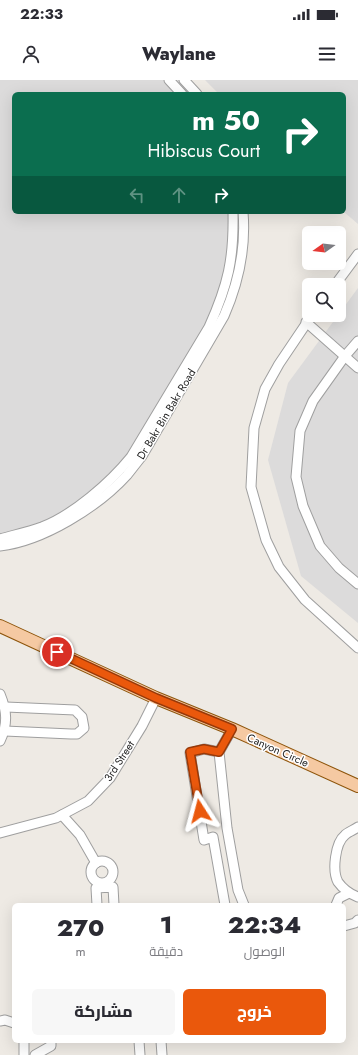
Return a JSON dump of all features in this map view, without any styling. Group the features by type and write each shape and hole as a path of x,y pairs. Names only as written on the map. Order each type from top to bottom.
{"main road":[{"name":"Canyon Circle","path":"0,626 156,698 232,729 358,786"}],"street":[{"path":"169,80 180,92"},
{"path":"184,80 195,92"},
{"path":"0,539 43,526 61,517 102,487 118,473 131,457 209,327 218,306 224,291 232,256 233,214"},
{"name":"Dr Bakr Bin Bakr Road","path":"0,546 26,540 73,518 111,491 127,476 142,456 224,316 231,301 243,248 243,214"},
{"path":"339,278 358,254"},
{"path":"307,322 264,388 254,428 251,487 266,540 279,567 305,600 358,648"},
{"path":"312,322 358,368"},
{"path":"358,341 345,356 313,401 300,431 296,477 303,506 320,546 339,568 358,584"},
{"path":"0,694 6,707 5,731 0,741"},
{"name":"3rd Street","path":"0,833 56,818 88,801 110,778 142,726 156,698"},
{"path":"5,731 77,734 84,728 82,717 75,710 6,707"},
{"path":"232,729 219,752 227,828 238,890 243,903"},
{"path":"219,752 204,749 190,752 204,840 213,837 225,903"},
{"path":"62,815 80,835 96,863"},
{"path":"338,901 338,882 335,872 336,851 343,836 358,827"},
{"path":"103,861 112,867 113,874 103,886 96,882 92,876 91,869 96,863 103,861"},
{"path":"338,882 349,893 358,897"},
{"path":"97,903 96,888 103,886 112,887 114,903"},
{"path":"338,901 349,893"},
{"path":"346,925 355,923 358,920"},
{"path":"0,1021 5,1020 12,1022"},
{"path":"24,1043 24,1055"},
{"path":"35,1055 51,1046 51,1043"},
{"path":"139,1043 140,1055"},
{"path":"161,1043 162,1055"}],"shaded area":[{"path":"0,80 181,80 193,92 12,92 12,214 241,214 240,246 229,301 110,490 0,544"},
{"path":"205,80 358,80 358,224 346,214 346,92 217,92"},
{"path":"358,288 358,623 301,576 268,460 288,383 333,322 346,322 346,304"}],"route":[{"path":"57,652 156,698 232,729 219,752 204,749 190,752 200,811"}]}
